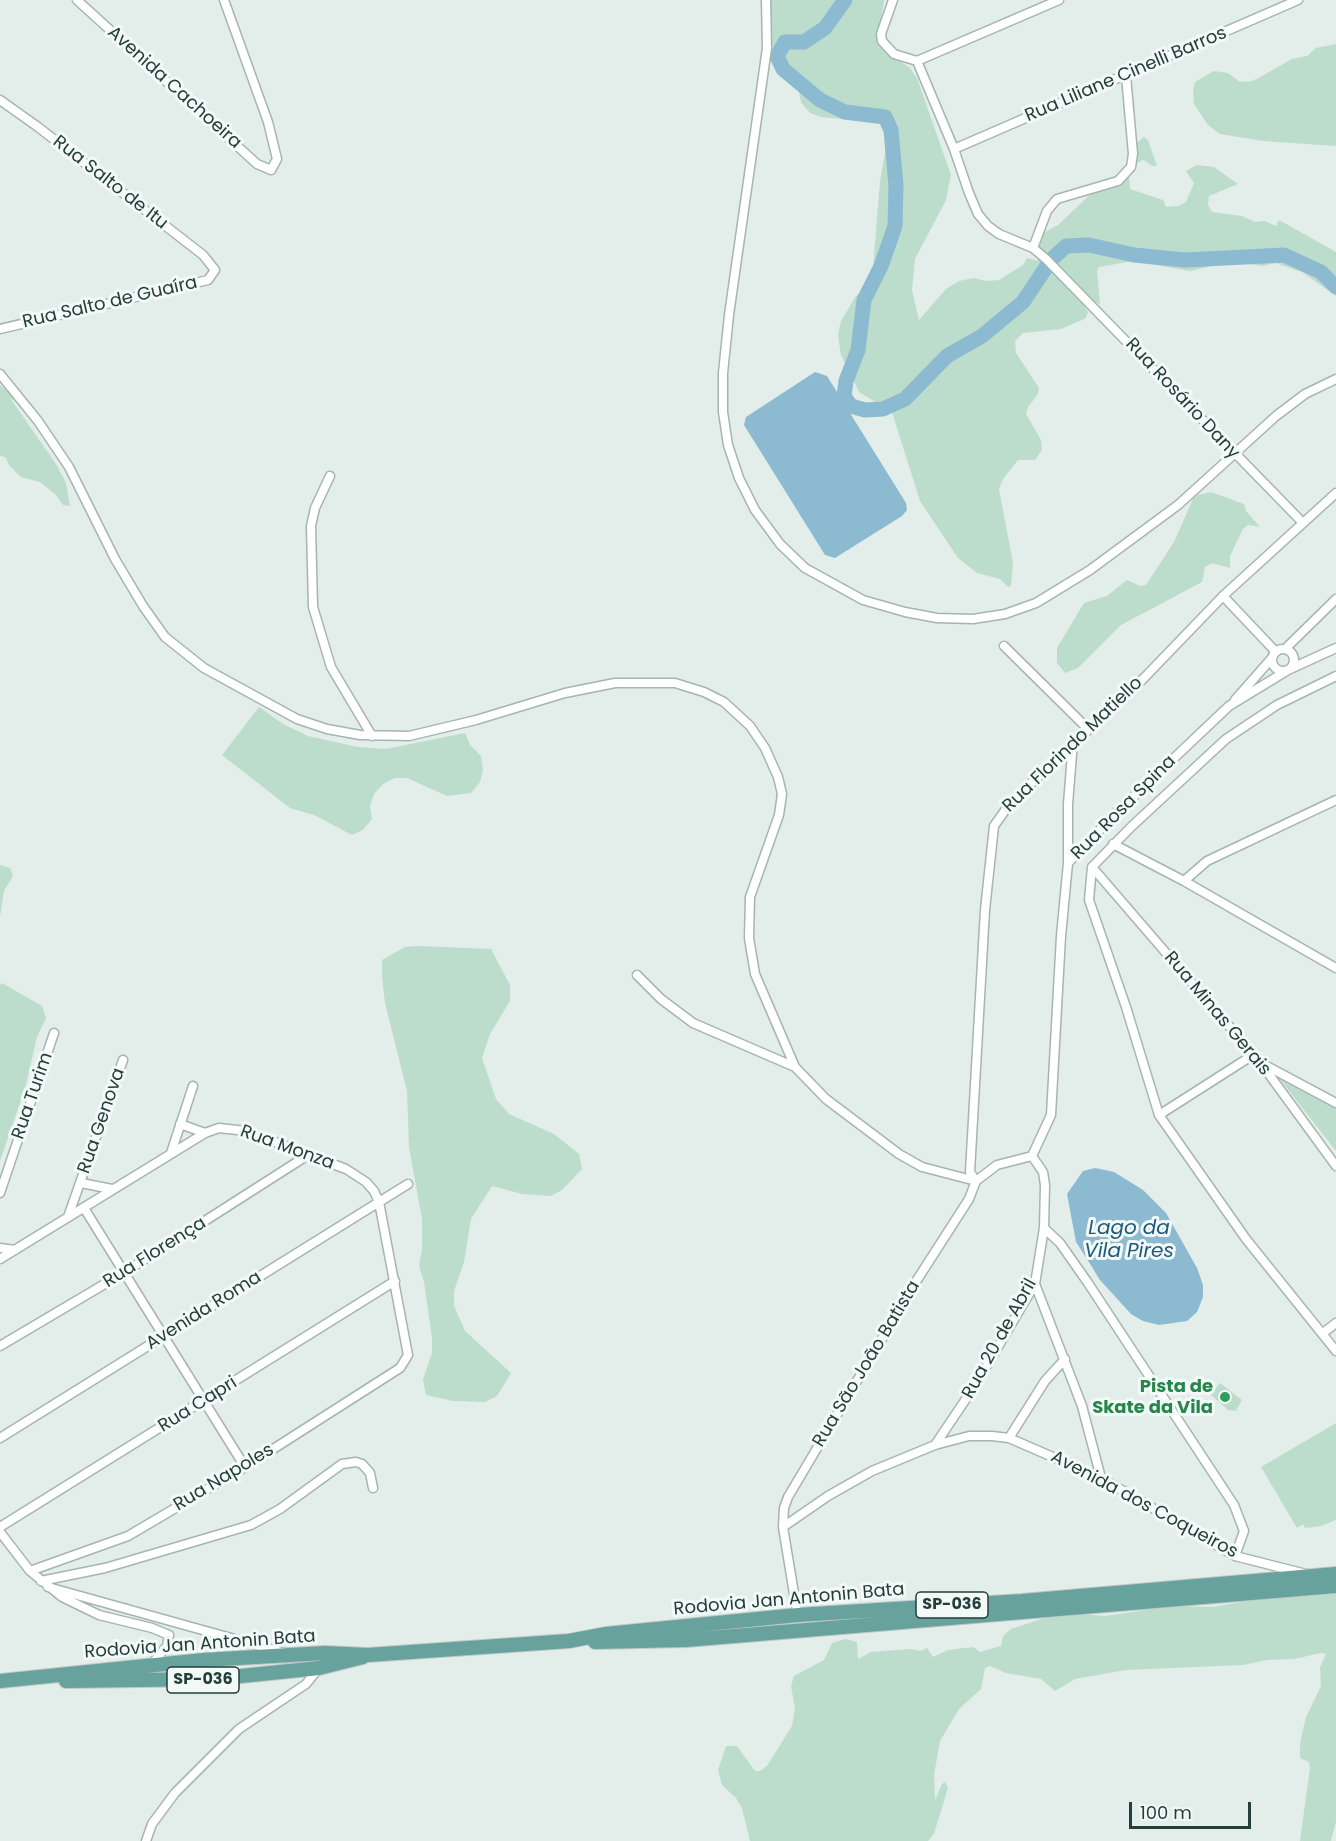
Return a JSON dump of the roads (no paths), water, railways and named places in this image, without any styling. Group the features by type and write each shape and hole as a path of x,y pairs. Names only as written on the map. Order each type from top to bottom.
{"main road":[{"name":"Rodovia Jan Antonin Bata","path":"569,1641 606,1634 798,1615 1022,1601 1336,1574"},
{"name":"Rodovia Jan Antonin Bata","path":"0,1681 36,1679 151,1665 291,1655 368,1655 569,1641 639,1642 1336,1586"},
{"path":"291,1655 291,1671"},
{"name":"Rodovia Jan Antonin Bata","path":"36,1679 155,1682 319,1668 368,1655"},
{"path":"151,1665 151,1676 155,1682"}],"street":[{"name":"Avenida Cachoeira","path":"77,0 257,164 267,170 274,168 277,159 268,122 224,0"},
{"path":"766,0 767,48 729,315 723,373 723,412 728,445 755,510 780,544 805,568 863,600 937,618 973,619 1005,614 1036,603 1090,570 1178,505 1233,454 1298,400 1336,379"},
{"path":"893,0 881,34 882,41 894,54 917,61 1059,0"},
{"name":"Rua Liliane Cinelli Barros","path":"954,149 1298,0"},
{"name":"Rua Rosário Dany","path":"917,61 978,214 988,226 999,234 1033,248 1062,274 1233,454 1303,523"},
{"path":"1033,248 1047,210 1057,199 1118,181 1131,167 1133,154 1126,76"},
{"name":"Rua Salto de Itu","path":"0,100 39,127 203,255 215,270"},
{"name":"Rua Salto de Guaíra","path":"0,329 208,280 215,270"},
{"path":"0,374 38,421 69,467 121,568 143,606 165,637 204,668 297,719 327,729 372,736 409,736 476,720 565,693 615,683 675,683 704,692 724,702 750,726 765,748 778,777 782,794 779,815 750,897 749,938 755,974 795,1066 826,1099 899,1154 922,1167 976,1181 997,1165 1032,1156"},
{"path":"330,476 315,508 311,526 313,607 331,667 372,736"},
{"name":"Rua Florindo Matiello","path":"976,1181 970,1172 991,835 999,816 1087,728 1144,678 1223,596 1336,493"},
{"path":"1223,596 1274,655 1277,669 1288,670 1293,666 1293,655 1285,649"},
{"path":"1229,706 1274,655 1285,649 1336,599"},
{"path":"1004,646 1087,728"},
{"name":"Rua Rosa Spina","path":"1032,1156 1051,1115 1061,936 1068,863 1108,821 1229,706 1288,670 1336,648"},
{"path":"1336,676 1277,705 1226,740 1113,844 1092,867 1089,900 1159,1115 1246,1239 1336,1352"},
{"path":"1068,863 1068,804 1073,742"},
{"path":"1184,881 1207,861 1336,800"},
{"path":"1113,844 1184,881 1336,968"},
{"name":"Rua Minas Gerais","path":"1092,867 1260,1062 1336,1166"},
{"path":"637,975 662,999 693,1023 795,1066"},
{"name":"Rua Turim","path":"0,1192 54,1033"},
{"path":"1159,1115 1252,1055"},
{"name":"Rua Genova","path":"68,1216 123,1059"},
{"path":"1260,1062 1336,1103"},
{"path":"171,1153 193,1086"},
{"path":"180,1124 205,1133"},
{"name":"Rua Monza","path":"0,1259 205,1133 219,1128 246,1131 358,1176 374,1191 379,1202 395,1281 408,1355 406,1362"},
{"name":"Rua Florença","path":"0,1346 125,1272 308,1155"},
{"name":"Rua 20 de Abril","path":"935,1445 976,1384 1035,1284 1044,1228 1046,1185 1043,1172 1032,1156"},
{"name":"Rua São João Batista","path":"801,1630 783,1527 784,1508 788,1497 904,1300 969,1199 976,1181"},
{"name":"Rua Genova","path":"81,1183 112,1189"},
{"name":"Avenida Roma","path":"0,1438 408,1184"},
{"path":"84,1208 245,1467"},
{"path":"1044,1228 1060,1243 1095,1292 1234,1505 1244,1531 1235,1556"},
{"path":"0,1248 15,1250"},
{"name":"Rua Capri","path":"0,1527 205,1402 395,1281"},
{"path":"1035,1284 1082,1406 1101,1478"},
{"path":"1323,1333 1336,1323"},
{"path":"1009,1438 1044,1381 1065,1359"},
{"name":"Rua Napoles","path":"30,1571 128,1536 245,1467 406,1362"},
{"name":"Avenida dos Coqueiros","path":"783,1527 828,1496 872,1471 935,1445 969,1436 1009,1438 1101,1478 1235,1556 1312,1576"},
{"path":"45,1584 251,1525 280,1509 342,1464 356,1462 362,1464 370,1473 373,1488"},
{"path":"0,1532 30,1571 80,1608 169,1635 167,1646 151,1665"},
{"path":"45,1584 260,1644 291,1655"},
{"path":"146,1841 152,1824 175,1793 239,1729 306,1684 319,1668"}],"water":[{"path":"815,372 827,376 906,503 907,510 902,516 835,558 825,555 744,425 746,417"},
{"name":"Lago da Vila Pires","path":"1095,1168 1114,1172 1143,1190 1166,1213 1197,1268 1203,1285 1203,1297 1197,1312 1187,1321 1159,1325 1143,1321 1131,1314 1100,1280 1076,1242 1067,1194 1083,1171"}],"waterway":[{"path":"845,0 825,28 804,42 785,42 777,56 783,69 820,100 845,112 885,117 891,130 896,185 895,226 881,266 864,300 858,350 846,381 844,396 851,406 865,410 883,409 905,399 947,356 982,336 1023,302 1051,260 1066,246 1089,245 1134,255 1185,260 1284,255 1321,272 1336,287"}],"place":[{"name":"Pista de Skate da Vila","path":"1225,1397"}]}
